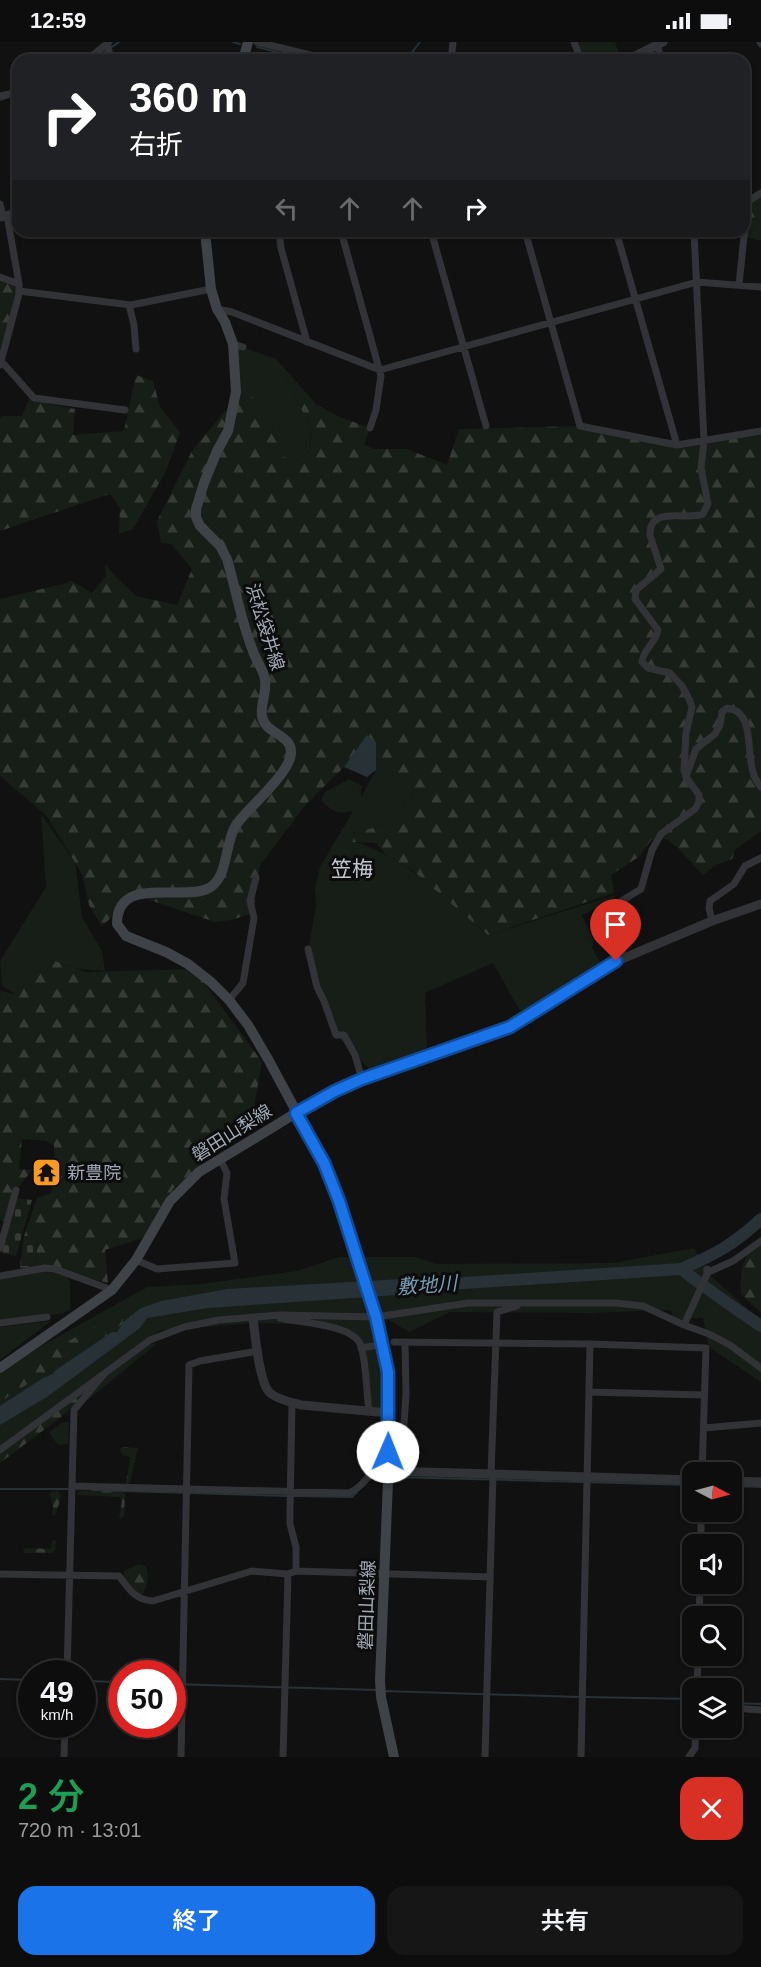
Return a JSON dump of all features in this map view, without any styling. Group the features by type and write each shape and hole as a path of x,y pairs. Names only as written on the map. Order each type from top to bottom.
{"main road":[{"name":"浜松袋井線","path":"206,237 211,289 217,309 238,346 237,392 232,418 204,483 196,509 196,517 200,526 220,546 227,559 253,651 265,679 262,718 265,725 288,742 291,756 279,775 232,832 223,868 213,886 205,891 135,895 123,902 117,916 117,924 126,936 166,952 188,964 229,1000 248,1025 296,1113"},
{"name":"磐田山梨線","path":"0,1368 112,1290 136,1260 177,1193 199,1172 296,1113 324,1163 339,1201 375,1315 388,1372 390,1413 381,1697 394,1757"}],"street":[{"path":"94,54 108,42"},
{"path":"257,42 306,54"},
{"path":"638,54 658,43"},
{"path":"0,204 19,287 1,363 34,398 125,410"},
{"path":"280,237 307,342"},
{"path":"343,237 381,376 376,410 370,428"},
{"path":"433,237 486,426"},
{"path":"527,237 580,426 677,445 761,431"},
{"path":"618,237 677,445"},
{"path":"623,958 617,912 618,903 640,889 652,850 662,834 695,809 699,802 697,791 686,777 684,770 686,733 692,707 682,686 670,673 648,668 642,662 644,653 655,638 657,630 634,595 636,590 661,569 650,535 655,521 658,518 678,515 698,516 706,510 707,498 701,468 704,441 694,237"},
{"path":"739,285 744,237"},
{"path":"0,277 19,287 129,305 211,289"},
{"path":"217,309 235,313 380,370 696,282 761,287"},
{"path":"129,305 136,349"},
{"path":"686,777 696,749 715,734 720,725 722,712 727,708 733,708 743,714 752,728 754,772 757,783 761,787"},
{"path":"712,921 710,901 734,884 745,866 761,858"},
{"path":"229,1000 243,983 254,918 250,901 256,878"},
{"path":"296,1113 362,1079 510,1027 623,958 712,921 761,904"},
{"path":"308,949 317,987 336,1035 344,1035 351,1047 362,1079"},
{"path":"136,1260 157,1269 234,1263 224,1199 227,1173 220,1159"},
{"path":"0,1248 16,1190"},
{"path":"685,1323 708,1271 733,1261 761,1241"},
{"path":"0,1276 45,1268 55,1269 112,1290"},
{"path":"0,1450 144,1343 164,1333 200,1323 272,1316 375,1315 468,1303 643,1305 710,1334 730,1345 761,1368"},
{"path":"485,1757 496,1312 526,1303"},
{"path":"272,1316 345,1331 356,1337 361,1348 369,1411"},
{"path":"0,1323 47,1317"},
{"path":"253,1318 263,1380 268,1392 292,1403 390,1413"},
{"path":"394,1342 706,1348 702,1462"},
{"path":"405,1342 406,1394 402,1454 411,1472"},
{"path":"581,1757 590,1344"},
{"path":"361,1348 373,1346"},
{"path":"181,1757 189,1365 200,1360 258,1351"},
{"path":"67,1660 74,1410 105,1372"},
{"path":"589,1392 704,1395"},
{"path":"292,1403 290,1524 296,1547 296,1572"},
{"path":"704,1428 761,1422"},
{"path":"72,1486 349,1493 355,1490 371,1473 388,1472 682,1480"},
{"path":"742,1481 761,1482"},
{"path":"0,1574 119,1576 134,1595 144,1601 163,1599 252,1571 288,1574 296,1572 385,1573 490,1577"},
{"path":"283,1757 288,1574"},
{"path":"742,1709 761,1710"},
{"path":"64,1757 65,1738"},
{"path":"689,1757 695,1748 696,1738"}],"green space":[{"path":"576,42 615,42 619,54 581,54"},
{"path":"761,193 761,241 747,237 750,237 750,200"},
{"path":"0,277 19,284 0,365"},
{"path":"233,344 276,359 310,426 311,448 300,459 284,457 267,412 236,398"},
{"path":"275,358 316,404 340,417 370,428 364,445 374,449 407,449 447,465 459,429 580,426 690,443 761,431 761,831 735,850 732,859 716,865 703,875 678,848 666,839 651,840 640,856 611,875 614,893 488,935 412,870 385,854 376,843 352,842 336,837 385,825 413,797 375,757 376,742 367,736 344,767 307,803 260,865 253,913 215,922 135,895 102,926 89,905 82,874 46,815 0,776 0,599 67,583 70,580 92,593 106,576 105,564 136,596 177,605 192,569 171,544 161,543 157,521 192,451 236,398 253,397 267,412 284,457 300,459 311,448 310,426"},
{"path":"136,375 153,381 160,407 180,432 166,471 133,529 119,534 120,508 110,494 0,531 0,419 2,416 22,416 30,397 47,404 75,409 73,435 124,431"},
{"path":"375,757 413,797 385,825 338,837 381,852 401,863 488,935 615,895 614,937 596,909 582,915 594,940 592,948 600,962 562,993 520,1011 493,963 425,993 427,1048 369,1069 336,1035 308,949 316,906 315,887 320,867 353,811 336,812 321,800 325,792 349,779 362,786 361,797 376,770"},
{"path":"41,814 75,862 82,917 102,951 105,971 78,969 44,957 34,976 15,994 2,986 0,961 46,887"},
{"path":"44,957 86,972 194,969 262,1062 254,1107 236,1135 173,1189 151,1235 105,1250 108,1283 64,1272 21,1273 20,1266 36,1265 37,1236 24,1236 37,1198 51,1193 55,1168 54,1145 46,1141 22,1139 19,1169 32,1170 16,1190 7,1222 0,1220 0,991 15,994 34,976"},
{"path":"14,1198 32,1200 16,1256 1,1253"},
{"path":"24,1236 37,1236 36,1265 20,1266"},
{"path":"761,1243 761,1313 741,1294 741,1286 746,1258 754,1247"},
{"path":"694,1248 712,1277 761,1321 761,1382 709,1347 703,1318 675,1320 671,1311 666,1310 591,1313 450,1312 409,1332 387,1319 371,1329 383,1376 383,1409 372,1406 359,1338 317,1325 254,1323 159,1331 0,1451 0,1369 147,1287 201,1284 296,1271 339,1257 415,1257 436,1264 613,1263"},
{"path":"64,1272 70,1282 70,1310 60,1314 0,1320 0,1277 21,1273"},
{"path":"125,1311 122,1324 58,1372 32,1381 0,1402 0,1388 31,1367 44,1354"},
{"path":"51,1321 0,1360 0,1327"},
{"path":"155,1343 89,1399 82,1401 94,1386 61,1417 0,1463 0,1449 143,1347"},
{"path":"69,1421 68,1444 58,1445 49,1433 61,1423"},
{"path":"138,1448 130,1482 126,1485 130,1457 122,1455 120,1449"},
{"path":"58,1491 61,1497 55,1516 52,1515 53,1506 49,1493"},
{"path":"79,1491 120,1491 125,1494 124,1516 119,1519 122,1501 120,1497 77,1495"},
{"path":"56,1540 53,1553 25,1553 23,1551 26,1548 51,1549 52,1541"},
{"path":"139,1564 146,1567 147,1575 147,1585 142,1595 128,1586 124,1575 124,1571"}],"shaded area":[{"path":"367,735 376,742 376,770 367,777 344,767"},
{"path":"402,1279 404,1287 398,1295 208,1308 147,1318 140,1328 47,1397 0,1425 0,1406 43,1378 72,1366 114,1338 123,1322 141,1308 161,1301 227,1289"}],"waterway":[{"path":"102,54 119,42"},
{"path":"233,42 240,44"},
{"path":"411,54 420,42"},
{"path":"257,47 285,54"},
{"path":"0,100 9,97"},
{"name":"敷地川","path":"388,1288 681,1269 724,1248 761,1219"},
{"name":"敷地川","path":"681,1269 761,1326"},
{"name":"敷地川","path":"59,1375 114,1338"},
{"path":"372,1478 384,1477"},
{"path":"393,1477 682,1485"},
{"path":"742,1486 761,1487"},
{"path":"0,1489 71,1489"},
{"path":"92,1490 287,1496"},
{"path":"293,1496 352,1497 357,1492"},
{"path":"0,1679 18,1680"},
{"path":"96,1681 108,1682"},
{"path":"186,1684 378,1690"},
{"path":"384,1691 579,1697"},
{"path":"585,1697 682,1699"},
{"path":"742,1703 761,1704"}],"place":[{"name":"新豊院","path":"46,1173"}],"district":[{"name":"笠梅","path":"352,868"}],"route":[{"path":"388,1452 390,1393 388,1372 376,1317 339,1201 324,1163 296,1113 362,1079 510,1027 616,961"}]}
